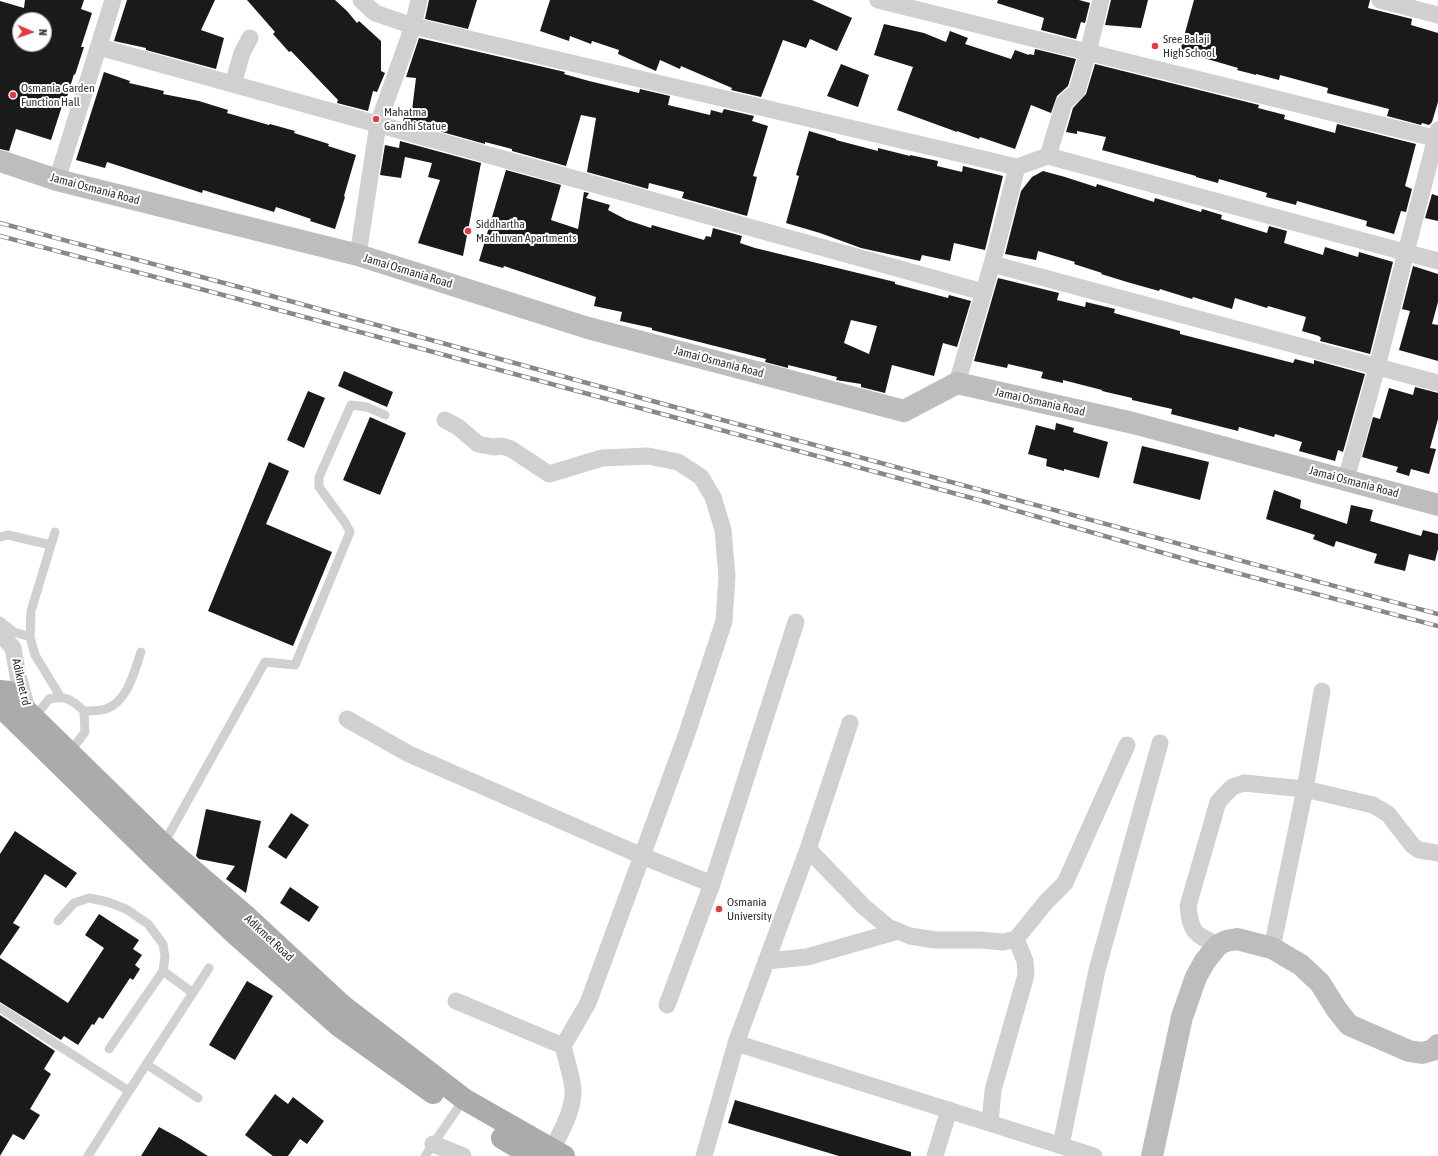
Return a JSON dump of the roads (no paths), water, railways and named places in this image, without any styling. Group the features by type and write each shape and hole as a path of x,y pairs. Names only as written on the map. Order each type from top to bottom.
{"main road":[{"name":"Adikmet Road","path":"0,691 9,692 70,753 159,851"},
{"name":"Adikmet Road","path":"0,706 159,851 245,916 343,1006 460,1104 549,1154"}],"street":[{"path":"57,180 113,0"},
{"path":"361,0 413,26 1016,168 1048,156 1438,261"},
{"path":"358,255 378,124 413,26 419,0"},
{"path":"878,0 1437,136 1377,367 1346,479"},
{"path":"1048,156 1064,103 1077,91 1101,0"},
{"path":"1380,0 1438,15"},
{"path":"233,84 242,53 250,38"},
{"path":"99,46 983,292"},
{"name":"Jamai Osmania Road","path":"0,162 57,180 358,255 588,328 904,411 957,383 1133,423 1346,479 1438,505"},
{"path":"957,383 992,264 1016,168"},
{"path":"992,264 1438,383"},
{"path":"445,420 458,426 478,444 493,447 502,446 511,449 549,474 602,458 648,456 678,462 702,477 713,497 723,530 727,577 724,621 686,736 588,1003 563,1046 573,1089 570,1110 565,1124 549,1154"},
{"path":"668,1004 712,884 796,622"},
{"name":"Adikmet rd","path":"0,633 13,648 18,676 31,715"},
{"path":"1272,948 1305,788 1322,691"},
{"path":"347,720 409,754 642,856 712,884"},
{"path":"704,1156 736,1043 808,849 850,723"},
{"path":"1061,1145 1097,970 1160,743"},
{"path":"808,849 863,906 888,928 910,936 936,940 980,940 1003,942 1016,939 1046,902 1065,883 1128,745"},
{"path":"1218,945 1199,936 1194,931 1190,922 1188,906 1218,802 1232,787 1244,783 1305,788 1373,805 1388,814 1413,846 1419,850 1438,853"},
{"path":"766,961 807,957 898,931"},
{"path":"990,1123 993,1090 1026,975 1025,962 1016,939"},
{"path":"1152,1156 1182,1017 1196,977 1204,961 1218,945 1226,941 1238,939 1272,948 1301,965 1320,983 1337,1010 1349,1025 1409,1051 1422,1053 1433,1050 1438,1045"},
{"path":"456,1001 563,1046"},
{"path":"736,1043 1094,1156"},
{"path":"935,1156 949,1110"},
{"path":"429,1150 464,1156"}],"lane":[{"path":"159,851 265,662 295,665 350,532 346,524 319,487 319,477 351,405 367,407 385,415"},
{"path":"55,532 31,611 30,637 35,655 60,696 73,702 84,711 106,709 119,700 131,681 141,652"},
{"path":"0,537 8,535 51,545"},
{"path":"0,622 14,632 30,637"},
{"path":"31,715 49,698 60,696"},
{"path":"70,753 86,732 84,711"},
{"path":"58,920 74,903 89,898 108,902 126,909 148,924 164,944 165,957 163,971 109,1049"},
{"path":"88,1156 209,968"},
{"path":"163,971 193,994"},
{"path":"0,1008 129,1091"},
{"path":"146,1064 198,1098"},
{"path":"429,1150 460,1104"}],"railway":[{"path":"0,223 1438,614"},
{"path":"0,236 979,500 1195,562 1438,626"}],"place":[{"name":"Sree Balaji High School","path":"1155,46"},
{"name":"Osmania Garden Function Hall","path":"13,95"},
{"name":"Mahatma Gandhi Statue","path":"376,119"},
{"name":"Siddhartha Madhuvan Apartments","path":"468,231"},
{"name":"Osmania University","path":"719,909"}]}
